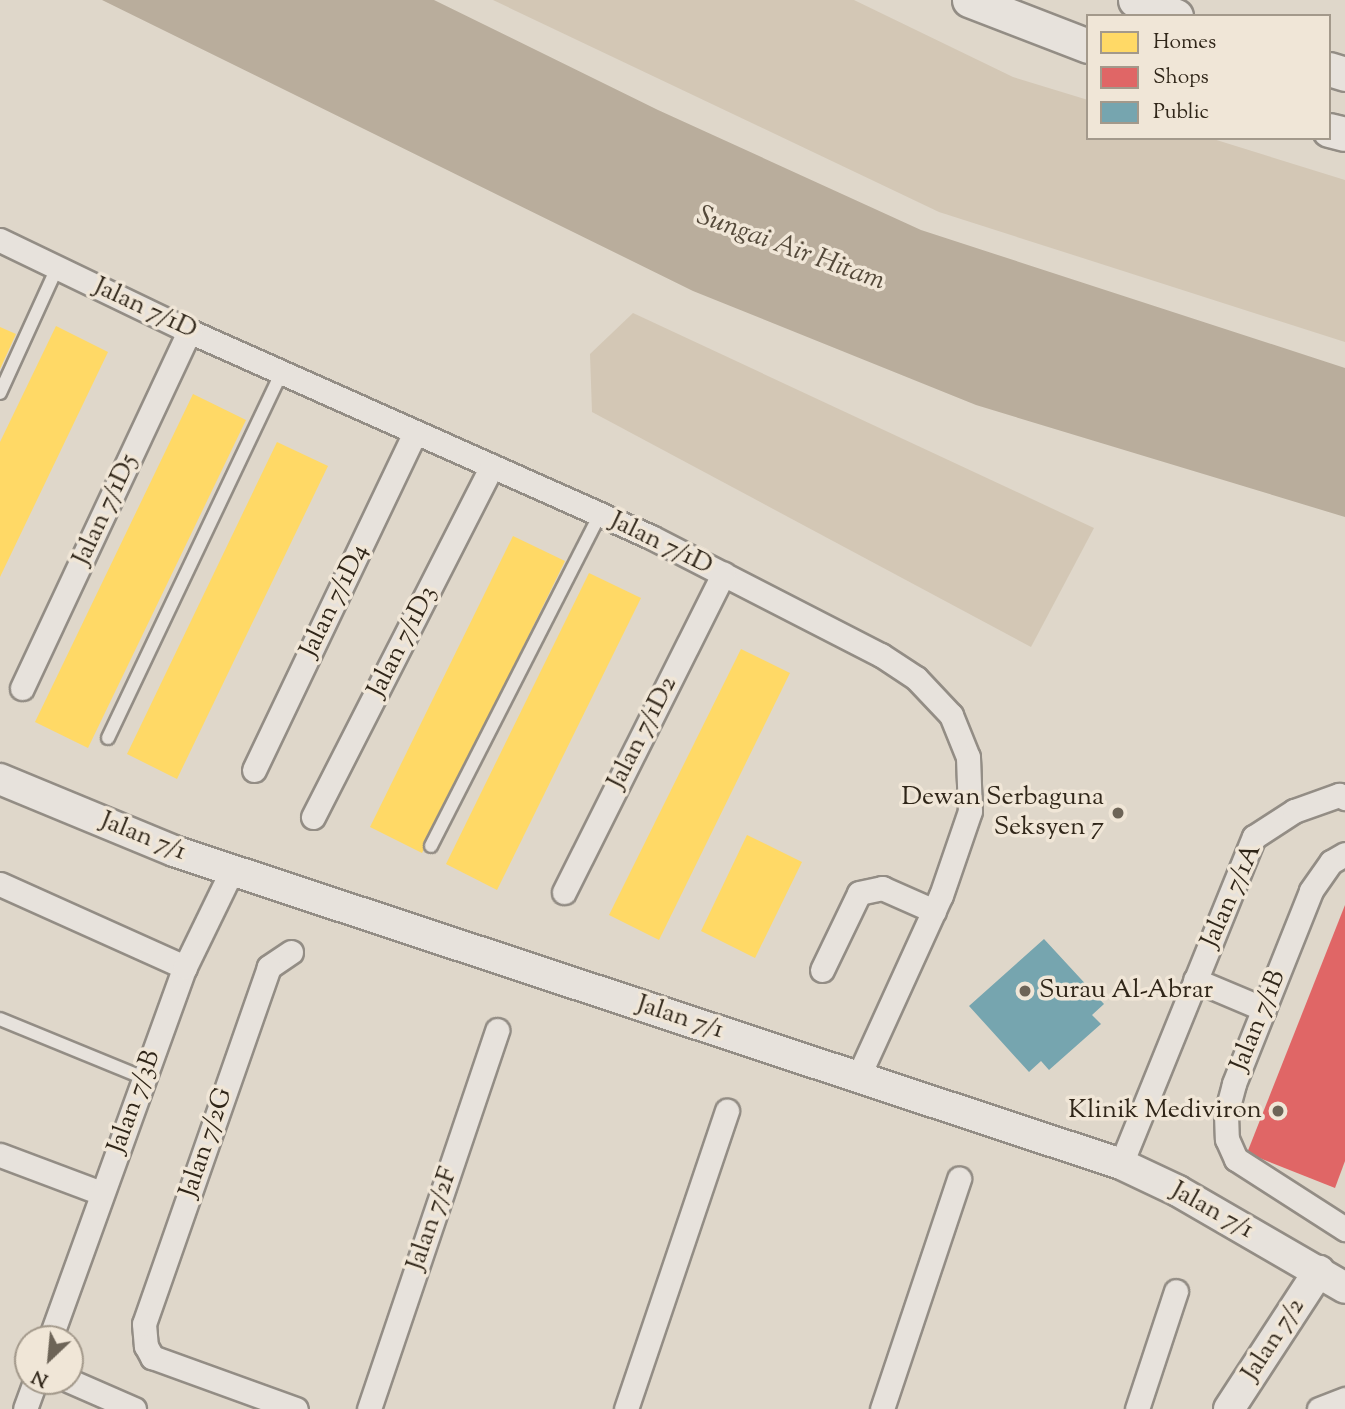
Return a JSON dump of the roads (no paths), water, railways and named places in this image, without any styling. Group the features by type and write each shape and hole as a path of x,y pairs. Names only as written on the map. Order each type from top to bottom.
{"main road":[{"path":"968,0 1086,45"},
{"path":"1135,0 1171,14"}],"street":[{"name":"Jalan 7/1D","path":"0,240 190,331 600,514 881,655 916,678 951,715 968,757 970,811 934,911 858,1077"},
{"name":"Jalan 7/1D5","path":"22,688 190,331"},
{"name":"Jalan 7/1D4","path":"254,770 415,432"},
{"name":"Jalan 7/1D3","path":"313,817 492,466"},
{"name":"Jalan 7/1D2","path":"564,892 723,574"},
{"name":"Jalan 7/1","path":"0,779 174,851 1121,1164 1178,1191 1345,1288"},
{"name":"Jalan 7/1A","path":"1121,1164 1254,837 1294,811 1339,795 1345,798"},
{"name":"Jalan 7/1B","path":"1345,854 1331,862 1311,891 1234,1084 1226,1114 1227,1139 1236,1158 1345,1229"},
{"name":"Jalan 7/3B","path":"55,1325 185,967 232,870"},
{"path":"0,884 185,967"},
{"path":"822,970 859,893 882,888 934,911"},
{"name":"Jalan 7/2G","path":"291,952 269,967 144,1324 146,1346 152,1357 296,1409"},
{"path":"1195,980 1264,1009"},
{"name":"Jalan 7/2F","path":"369,1409 497,1030"},
{"path":"626,1409 727,1111"},
{"path":"0,1155 101,1193"},
{"path":"882,1409 959,1179"},
{"name":"Jalan 7/2","path":"1229,1409 1319,1271"},
{"path":"1136,1409 1176,1290"},
{"path":"84,1387 134,1409"},
{"path":"1319,1409 1345,1399"}],"lane":[{"path":"0,393 57,268"},
{"path":"108,738 282,372"},
{"path":"431,846 600,514"},
{"path":"0,1019 144,1078"}],"water":[{"name":"Sungai Air Hitam","path":"102,0 434,0 658,110 921,230 1345,368 1345,517 976,405 693,291"}],"place":[{"name":"Dewan Serbaguna Seksyen 7","path":"1118,813"},
{"name":"Surau Al-Abrar","path":"1025,991"},
{"name":"Klinik Mediviron","path":"1278,1111"}]}
